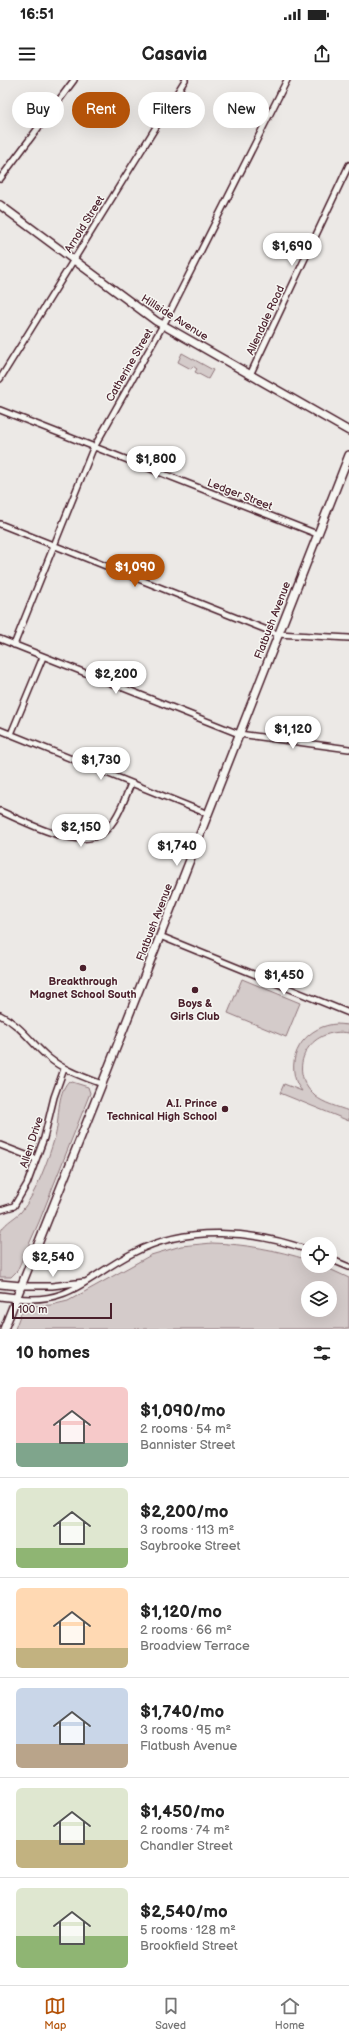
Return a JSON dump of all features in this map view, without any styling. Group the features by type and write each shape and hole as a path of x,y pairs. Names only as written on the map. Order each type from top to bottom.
{"street":[{"path":"0,179 74,80"},
{"name":"Arnold Street","path":"0,379 185,80"},
{"name":"Catherine Street","path":"14,645 94,447 163,326 287,80"},
{"name":"Allendale Road","path":"250,375 349,165"},
{"name":"Hillside Avenue","path":"0,205 163,326 349,431"},
{"name":"Ledger Street","path":"0,410 317,534"},
{"name":"Flatbush Avenue","path":"4,1329 102,1084 277,634 349,455"},
{"path":"0,524 277,634 349,638"},
{"path":"0,639 239,734 349,749"},
{"path":"11,734 43,657"},
{"path":"0,730 208,814"},
{"path":"0,811 69,838 88,840 103,832 114,820 121,808 131,784"},
{"path":"160,936 349,1013"},
{"path":"0,1015 20,1027 40,1050 64,1069 102,1084"},
{"name":"Allen Drive","path":"1,1210 14,1206 27,1184 44,1138 54,1097 64,1069"},
{"path":"0,1145 36,1160"},
{"path":"0,1296 16,1298 55,1297 72,1290 144,1247 184,1236 211,1234 241,1235 272,1240 301,1248"},
{"path":"337,1262 349,1267"},
{"path":"0,1284 52,1286 85,1282"}],"shaded area":[{"path":"182,353 213,370 208,379 195,372 197,369 193,366 191,369 178,362"},
{"path":"242,979 300,1003 286,1037 228,1013"},
{"path":"337,1024 349,1025 349,1033 335,1033 323,1036 313,1043 306,1052 302,1062 302,1074 306,1085 315,1096 326,1103 349,1111 349,1121 280,1093 284,1084 302,1091 296,1082 294,1070 294,1060 297,1050 302,1042 317,1029"},
{"path":"69,1081 88,1087 90,1093 39,1222 17,1271 11,1277 0,1277 1,1230 21,1212 37,1186 57,1130 62,1093"},
{"path":"212,1243 261,1248 301,1258 301,1273 337,1272 349,1278 349,1329 15,1329 21,1313 30,1306 51,1305 68,1301 151,1255 181,1246"}],"place":[{"name":"Breakthrough Magnet School South","path":"83,968"},
{"name":"Boys & Girls Club","path":"195,990"},
{"name":"A.I. Prince Technical High School","path":"225,1109"}]}
